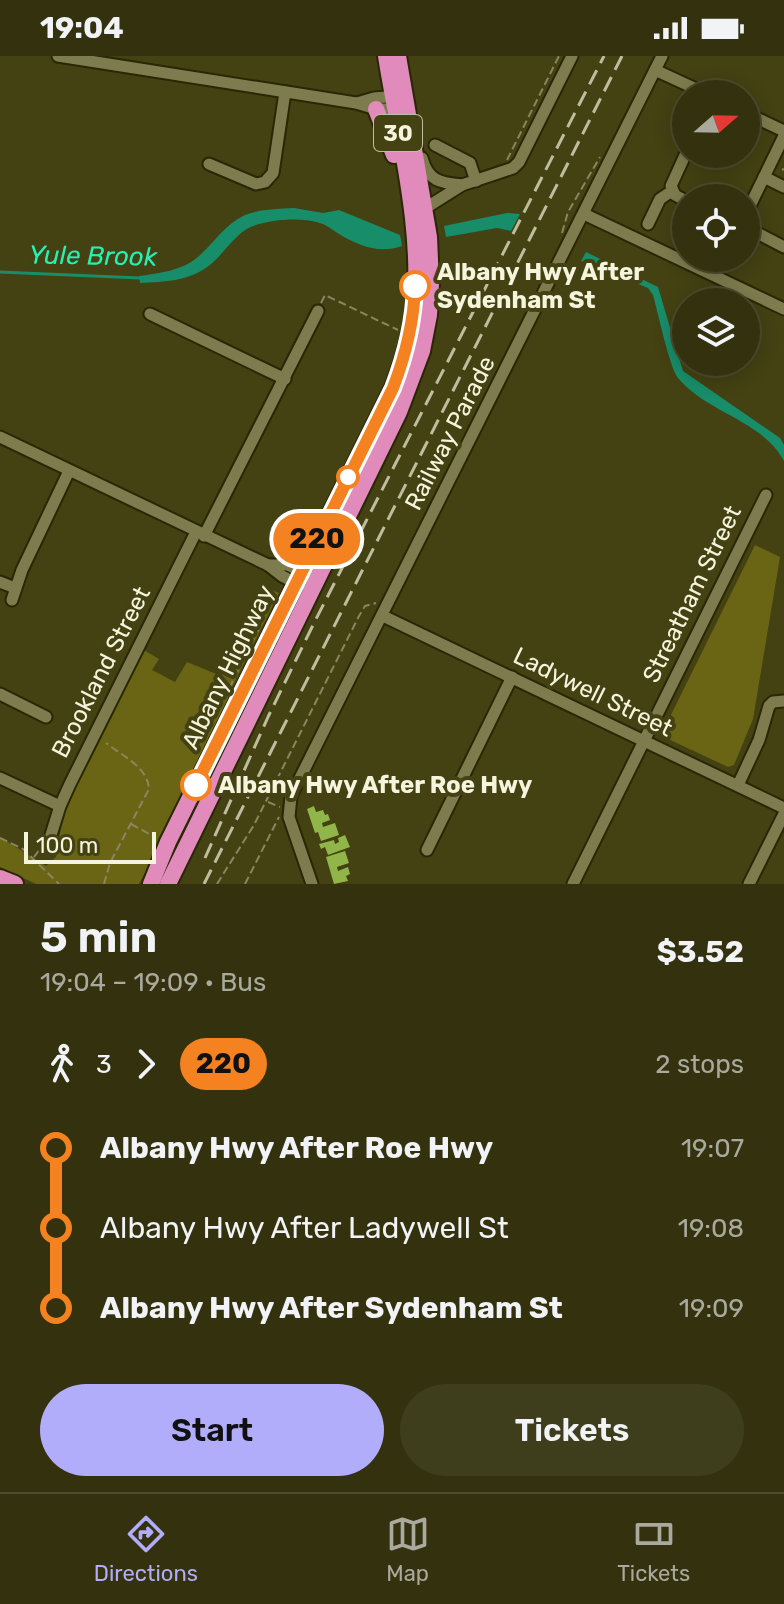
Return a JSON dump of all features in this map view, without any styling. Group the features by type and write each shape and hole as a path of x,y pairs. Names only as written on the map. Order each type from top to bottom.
{"highway":[{"name":"Albany Highway","path":"386,56 402,106"},
{"name":"Albany Highway","path":"168,884 402,365 414,315 418,209 402,106 398,56"},
{"path":"376,109 394,152 403,194 418,209"},
{"name":"Albany Highway","path":"151,884 168,842 306,581"},
{"path":"0,878 15,884"}],"street":[{"path":"58,56 356,103 402,106"},
{"path":"418,209 462,185 513,168 519,162 572,56"},
{"name":"Railway Parade","path":"280,823 382,610 662,56"},
{"path":"655,70 677,80"},
{"path":"209,164 256,184 265,182 273,173 285,92"},
{"path":"356,103 376,109 402,106"},
{"path":"402,106 428,174 438,183 462,185"},
{"path":"760,121 784,134 760,185"},
{"path":"435,145 470,163 476,181"},
{"path":"764,177 784,187"},
{"path":"648,224 660,199 672,191"},
{"path":"584,214 784,309"},
{"path":"760,234 784,247"},
{"name":"Brookland Street","path":"47,838 60,806 318,311"},
{"path":"150,314 285,379"},
{"path":"0,437 268,565 282,576 306,581"},
{"path":"0,582 14,594 69,471"},
{"name":"Streatham Street","path":"573,884 766,495"},
{"name":"Ladywell Street","path":"382,610 512,677 784,808"},
{"path":"427,850 512,677"},
{"path":"0,694 46,717"},
{"path":"738,785 759,740 769,706 773,702 784,701"},
{"path":"0,778 60,806"},
{"path":"749,884 784,814"},
{"path":"280,823 312,884"}],"path":[{"path":"505,164 559,56"},
{"path":"318,311 325,295 402,332"},
{"path":"217,884 266,801 362,611 370,604 382,610"},
{"path":"104,884 110,863 149,789 149,782 137,766 106,743"},
{"path":"266,801 278,807"},
{"path":"245,884 280,823"},
{"path":"131,824 157,837"},
{"path":"0,838 34,858 59,884"},
{"path":"34,858 47,838"}],"shaded area":[{"name":"Yule Brook","path":"294,208 323,213 339,210 400,235 402,246 369,248 315,222 272,221 243,232 210,265 194,274 167,281 140,283 139,276 170,271 191,262 231,223 245,215 263,210"},
{"path":"507,213 520,214 511,231 497,228 446,237 444,226"},
{"path":"586,252 658,287 672,334 672,364 653,295 648,288 581,261"},
{"path":"690,376 780,438 784,445 784,461 762,436 704,400 678,378"},
{"path":"755,545 780,557 753,719 734,765 728,767 666,738 663,731"},
{"path":"272,590 279,593 230,691 222,718 170,817 168,831 139,884 36,884 0,867 0,837 46,866 56,857 65,804 142,649 159,659 152,670 175,682 187,662 221,676"}],"building":[{"path":"314,806 316,812 323,810 325,815 328,814 330,820 322,823 323,827 335,823 339,835 321,841 307,809"},
{"path":"345,835 350,847 328,855 325,847 321,849 319,844 334,840 335,844 339,842 338,838"},
{"path":"345,851 349,863 337,867 338,871 348,867 348,881 334,884 326,857"}],"waterway":[{"name":"Yule Brook","path":"0,272 140,278"}],"railway":[{"path":"205,858 315,621 604,56"},
{"path":"204,884 622,56"}],"bus line":[{"name":"220","path":"196,785 393,388 414,315 415,286"}],"place":[{"name":"Albany Hwy After Sydenham St","path":"415,286"},
{"name":"Albany Hwy After Roe Hwy","path":"196,785"}]}
